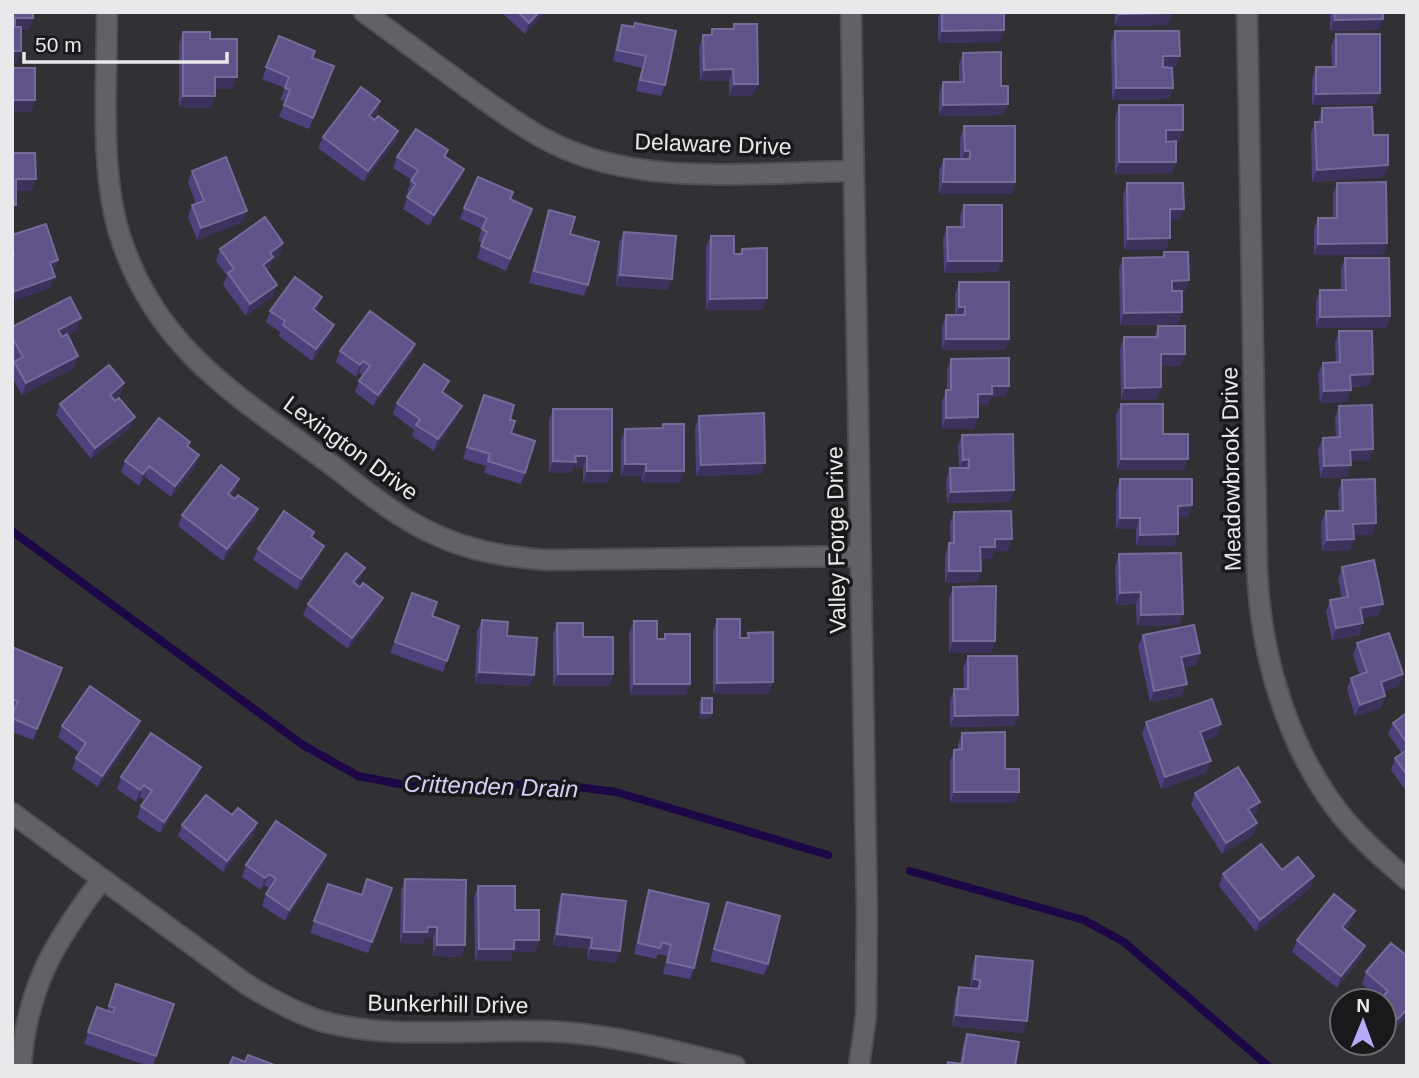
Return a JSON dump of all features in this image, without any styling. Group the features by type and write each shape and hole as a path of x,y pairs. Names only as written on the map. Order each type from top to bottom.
{"street":[{"name":"Lexington Drive","path":"107,12 108,153 112,198 120,236 150,305 174,337 206,370 237,396 397,513 433,534 471,549 546,560 861,556"},
{"name":"Delaware Drive","path":"364,12 513,120 542,138 577,154 612,165 653,172 854,171"},
{"name":"Valley Forge Drive","path":"851,12 867,968 866,1016 859,1066"},
{"name":"Meadowbrook Drive","path":"1247,12 1258,605 1264,638 1273,676 1289,720 1305,757 1322,786 1344,819 1371,848 1407,879"},
{"name":"Bunkerhill Drive","path":"12,813 246,984 281,1005 319,1020 393,1031 522,1030 605,1036 734,1066"},
{"path":"21,1066 28,1018 40,976 58,940 102,879"}],"building":[{"path":"12,12 33,12 33,18 15,18 15,27 21,27 21,51 12,51"},
{"path":"518,12 539,12 529,23"},
{"path":"942,12 1004,12 1004,30 942,31"},
{"path":"1172,12 1172,13 1119,14"},
{"path":"1334,12 1383,12 1383,19 1335,20"},
{"path":"635,23 676,31 665,85 640,80 646,56 617,50 622,25 634,27"},
{"path":"734,24 757,24 758,84 734,84 733,69 704,70 703,35 712,35 712,29 734,29"},
{"path":"1115,31 1179,31 1180,56 1163,56 1163,67 1172,68 1173,88 1116,88"},
{"path":"183,32 210,32 210,39 237,39 237,77 215,77 215,96 183,96"},
{"path":"1336,34 1380,34 1380,93 1316,94 1316,67 1336,67"},
{"path":"279,36 315,51 312,58 334,66 313,118 284,105 290,90 285,88 289,77 266,67"},
{"path":"1001,52 1001,86 1008,86 1008,104 943,105 943,82 964,82 963,53"},
{"path":"12,68 35,68 35,100 12,100"},
{"path":"361,87 380,101 369,116 375,120 378,116 398,131 368,171 323,137"},
{"path":"1119,105 1183,105 1183,130 1166,130 1166,142 1176,141 1176,162 1119,162"},
{"path":"1372,107 1373,135 1388,135 1388,165 1317,170 1315,122 1322,122 1322,108"},
{"path":"964,126 1015,126 1015,182 943,182 944,159 970,159 970,151 965,151"},
{"path":"416,129 448,150 444,156 464,169 434,215 407,197 416,184 411,181 418,170 397,157"},
{"path":"12,153 35,153 36,179 16,179 16,205 12,205"},
{"path":"226,157 247,211 201,228 192,205 204,201 192,171"},
{"path":"478,177 513,192 510,199 532,209 510,259 481,246 487,232 482,229 487,218 464,208"},
{"path":"1386,182 1387,243 1318,244 1318,218 1337,218 1337,183"},
{"path":"1127,183 1183,183 1184,209 1170,209 1170,238 1128,239"},
{"path":"964,205 1002,205 1002,261 948,261 947,227 964,227"},
{"path":"549,210 575,217 570,234 599,242 588,285 534,271"},
{"path":"265,217 283,243 270,253 273,257 263,265 277,285 250,304 228,273 234,269 220,249"},
{"path":"46,224 58,260 50,263 55,277 12,292 12,235"},
{"path":"624,232 676,236 672,279 620,275"},
{"path":"711,236 734,236 734,254 742,254 742,249 767,248 767,298 710,299"},
{"path":"1164,252 1188,252 1189,280 1172,281 1172,291 1182,291 1182,312 1124,313 1123,258 1164,257"},
{"path":"1345,258 1389,258 1390,316 1320,317 1320,290 1346,290"},
{"path":"295,277 322,297 313,309 334,325 316,349 283,325 285,321 270,311"},
{"path":"959,282 1009,282 1009,339 946,339 946,315 965,315 965,307 959,307"},
{"path":"70,297 81,318 58,330 62,337 67,334 78,356 26,383 14,362 23,357 12,337 12,327"},
{"path":"370,311 415,344 378,395 359,381 370,366 363,361 360,365 340,351"},
{"path":"1158,326 1185,326 1185,354 1161,354 1161,387 1125,388 1124,337 1158,337"},
{"path":"1339,331 1372,331 1373,374 1350,375 1351,390 1324,391 1323,363 1340,362"},
{"path":"1009,358 1009,386 992,386 992,394 978,394 978,417 946,418 946,390 951,390 951,359"},
{"path":"424,364 449,381 442,392 462,406 438,439 416,425 420,419 397,403"},
{"path":"109,365 124,383 110,395 115,401 119,398 135,417 95,448 60,404"},
{"path":"484,395 514,405 510,420 515,421 511,433 535,441 525,473 488,461 490,454 467,447"},
{"path":"1121,404 1163,404 1163,434 1188,434 1188,459 1121,459"},
{"path":"1372,405 1373,449 1350,450 1351,465 1324,466 1323,438 1340,437 1339,406"},
{"path":"553,409 612,409 612,471 587,471 587,456 575,456 576,462 553,461"},
{"path":"764,413 765,463 701,465 699,416"},
{"path":"159,418 190,442 187,446 199,455 175,486 149,466 143,474 125,461"},
{"path":"663,424 684,424 684,471 646,471 646,464 625,464 625,429 663,428"},
{"path":"1013,434 1014,490 951,492 950,468 969,468 969,459 963,460 962,435"},
{"path":"221,465 239,479 228,494 235,499 238,495 258,509 227,549 182,515"},
{"path":"1120,479 1192,479 1192,505 1178,506 1178,534 1140,535 1140,518 1120,518"},
{"path":"1375,479 1376,523 1353,524 1354,539 1327,540 1326,511 1343,511 1342,480"},
{"path":"284,511 314,532 311,537 324,546 301,579 258,549"},
{"path":"1011,511 1012,539 995,539 995,547 980,547 981,571 949,571 949,543 954,543 954,512"},
{"path":"346,553 365,568 353,582 360,587 363,583 383,598 352,638 308,604"},
{"path":"1181,553 1183,614 1141,615 1141,592 1120,593 1119,554"},
{"path":"1374,560 1383,604 1360,608 1363,623 1336,628 1330,600 1348,597 1342,567"},
{"path":"996,586 995,641 953,641 953,587"},
{"path":"412,593 437,602 432,616 459,626 447,661 395,642"},
{"path":"717,619 740,619 740,638 749,638 748,633 773,632 773,682 717,683"},
{"path":"482,620 508,622 507,636 537,638 534,675 479,672"},
{"path":"634,621 657,621 657,639 665,639 665,634 690,634 690,684 634,684"},
{"path":"557,623 583,623 583,637 613,637 613,674 558,674"},
{"path":"1194,625 1200,653 1181,657 1187,684 1154,691 1143,635"},
{"path":"1389,633 1403,674 1381,682 1385,696 1360,705 1351,678 1367,672 1357,643"},
{"path":"12,647 62,668 37,729 12,718 18,701 12,699"},
{"path":"968,656 1017,656 1018,715 955,716 954,689 968,689"},
{"path":"90,686 140,721 102,776 76,758 86,743 62,726"},
{"path":"702,698 712,698 712,713 702,713"},
{"path":"1212,699 1221,724 1200,732 1211,761 1165,777 1146,722"},
{"path":"1407,713 1407,743 1393,723"},
{"path":"1005,732 1005,769 1019,769 1019,792 954,792 954,750 962,749 962,733"},
{"path":"151,733 201,767 164,822 141,806 152,791 144,785 140,790 121,777"},
{"path":"1407,750 1407,775 1395,758"},
{"path":"1238,767 1260,802 1248,809 1257,823 1226,843 1195,793"},
{"path":"206,795 232,815 238,808 257,823 227,861 182,825"},
{"path":"276,821 326,855 289,910 266,894 276,879 269,874 265,878 246,865"},
{"path":"1261,844 1282,870 1298,857 1314,876 1260,920 1223,874"},
{"path":"367,879 392,888 372,942 314,921 328,884 362,895"},
{"path":"405,879 466,880 465,945 437,945 437,927 428,927 427,932 404,932"},
{"path":"478,886 515,886 515,910 539,910 539,940 514,940 514,949 479,949"},
{"path":"649,890 709,904 694,968 667,962 671,945 662,942 660,948 638,943"},
{"path":"562,894 626,901 620,951 591,948 592,938 557,934"},
{"path":"1334,894 1355,911 1342,927 1365,946 1341,976 1297,940"},
{"path":"727,902 780,916 768,964 714,949"},
{"path":"1391,943 1407,956 1407,1009 1398,1019 1398,987 1383,987 1366,972"},
{"path":"976,956 1033,961 1027,1021 956,1015 959,987 979,989 980,980 974,979"},
{"path":"116,984 174,1004 156,1056 88,1032 97,1007 113,1013 115,1008 109,1006"},
{"path":"967,1034 1019,1042 1015,1066 947,1066 948,1062 962,1064"},
{"path":"248,1055 277,1066 229,1066 233,1057 245,1062"}],"waterway":[{"name":"Crittenden Drain","path":"12,531 303,745 358,776 410,786 553,784 616,792 828,855"},
{"name":"Crittenden Drain","path":"910,871 1084,920 1124,942 1268,1066"}]}
